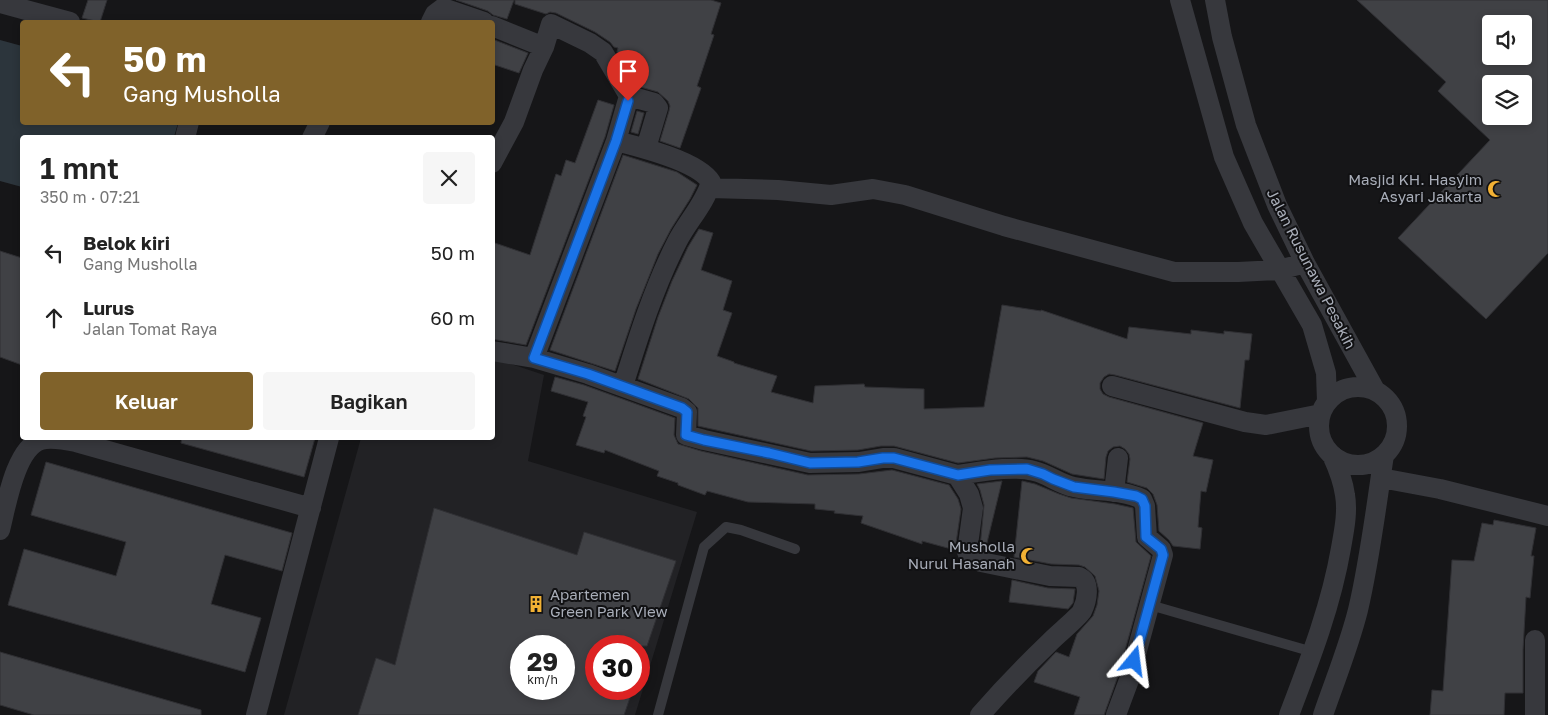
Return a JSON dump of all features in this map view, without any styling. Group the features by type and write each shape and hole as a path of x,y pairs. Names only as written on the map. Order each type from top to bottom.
{"street":[{"name":"Jalan Rusunawa Pesakih","path":"1180,0 1224,157 1253,223 1312,326 1326,373 1324,408"},
{"name":"Jalan Rusunawa Pesakih","path":"1219,1 1222,37 1246,125 1277,205 1305,263 1375,390"},
{"path":"0,3 63,20"},
{"path":"432,20 435,14 443,8 478,20"},
{"path":"495,157 514,122 533,70 544,47 551,24 590,43 603,52 629,96 654,103 658,108 646,148"},
{"path":"495,27 544,47"},
{"path":"534,358 616,141 629,96"},
{"path":"616,141 646,148 679,160 703,173 711,182 710,188 676,243 643,324 623,386"},
{"path":"710,188 778,190 831,195 873,189 905,195 1004,226 1174,272 1279,270 1305,263"},
{"path":"495,352 534,358 588,374 682,408 687,412 686,433 690,436 810,463 858,462 894,458 958,475 990,470 1027,469 1074,487 1114,492 1142,499 1145,506 1146,537 1161,549 1162,552 1150,605 1129,680 1116,715"},
{"path":"1112,386 1245,422 1266,425 1324,408"},
{"path":"1356,387 1375,390 1384,396 1391,405 1397,420 1396,437 1392,447 1384,455 1371,463 1356,465 1341,461 1332,455 1320,437 1319,425 1324,408 1337,393 1346,389 1356,387"},
{"path":"0,530 13,478 20,461 31,445 39,440"},
{"path":"59,440 76,442 311,508"},
{"path":"256,715 328,440"},
{"path":"1289,715 1327,609 1345,523 1346,496 1342,478 1332,455"},
{"path":"1323,715 1357,612 1365,577 1384,455"},
{"path":"1114,492 1118,458"},
{"path":"958,475 970,494 973,508 967,552 969,556 981,562 1050,576 1079,577 1086,584 1088,592 1080,614 1021,669 980,715"},
{"path":"1381,478 1469,496 1548,516"},
{"path":"1535,640 1535,715"}],"lane":[{"path":"658,715 704,548 726,527 741,530 795,549"},
{"path":"1150,605 1313,652"}],"shaded area":[{"path":"0,40 20,45 20,125 177,125 175,135 20,135 20,186 0,181"},
{"path":"495,359 544,375 528,461 697,512 650,666 650,635 585,635 585,700 640,700 635,715 284,715 360,440 495,440"}],"building":[{"path":"88,0 107,0 101,20 82,18"},
{"path":"456,0 514,0 507,19"},
{"path":"515,0 711,0 721,3 711,34 714,35 697,86 701,88 680,148 660,141 670,106 668,101 658,92 637,86 631,76 632,73 630,73 633,64 622,61 617,52 618,48 595,32 556,13 550,12 546,14 515,4"},
{"name":"Masjid KH. Hasyim Asyari Jakarta","path":"1357,0 1548,0 1548,253 1486,319 1398,238 1490,140 1438,91 1446,82"},
{"path":"495,40 528,53 519,73 495,65"},
{"path":"598,100 614,105 605,137 526,345 495,340 495,243 530,255 556,174 561,176 566,160 575,163"},
{"path":"637,111 644,113 638,134 631,132"},
{"path":"623,155 677,172 697,185 658,254 636,309 615,371 550,350"},
{"path":"699,229 713,233 701,270 732,281 723,310 732,313 717,356 777,376 771,392 813,403 815,386 864,384 865,387 924,389 924,409 984,407 1002,305 1041,310 1127,339 1129,327 1191,334 1191,330 1224,334 1224,331 1252,334 1249,360 1245,360 1240,408 1115,375 1109,374 1100,383 1100,389 1103,394 1109,397 1203,423 1193,456 1213,460 1206,492 1201,491 1198,527 1202,528 1200,549 1173,546 1159,531 1157,505 1153,494 1147,488 1127,482 1130,459 1129,454 1120,446 1113,447 1108,451 1104,479 1072,474 1043,461 1027,457 995,458 958,463 894,446 858,450 811,451 698,426 698,408 689,399 638,379 672,281"},
{"path":"0,251 20,257 20,364 0,357"},
{"path":"555,377 584,385 675,418 674,435 678,444 701,451 808,475 859,474 892,470 949,485 958,499 961,509 955,550 922,541 922,544 861,523 863,516 815,509 815,504 748,502 707,491 705,495 657,476 659,471 605,450 604,453 576,445 586,417 583,416 588,402 551,391"},
{"path":"182,440 314,440 304,477 181,443"},
{"path":"46,462 292,533 282,571 225,555 211,604 261,618 245,672 8,605 24,549 116,576 126,542 31,515"},
{"path":"1002,481 985,551 980,548 984,505 977,484"},
{"path":"1022,481 1071,498 1133,508 1136,542 1151,556 1118,676 1104,715 1074,715 1080,697 1034,682 1038,671 1056,652 1069,657 1077,634 1093,616 1099,591 1095,576 1085,567 1051,564 1014,557"},
{"name":"Apartemen Green Park View","path":"434,508 577,555 584,532 676,561 650,637 650,635 585,635 585,700 629,700 624,715 358,715 376,658 395,665"},
{"path":"1494,520 1536,528 1531,556 1534,556 1530,598 1526,597 1523,693 1505,693 1504,715 1430,715 1432,690 1443,691 1452,560 1474,561 1482,523 1493,525"},
{"path":"1012,580 1048,588 1075,589 1073,603 1068,609 1009,602"},
{"path":"0,652 201,710 201,715 34,715 0,705"}],"place":[{"name":"Masjid KH. Hasyim Asyari Jakarta","path":"1496,189"},
{"name":"Musholla Nurul Hasanah","path":"1029,556"},
{"name":"Apartemen Green Park View","path":"536,604"}],"route":[{"path":"628,101 616,141 534,358 588,374 682,408 687,412 686,435 704,440 810,463 834,464 894,458 958,475 990,470 1027,469 1074,487 1114,492 1142,499 1145,506 1146,537 1161,549 1163,555 1134,661"}]}
